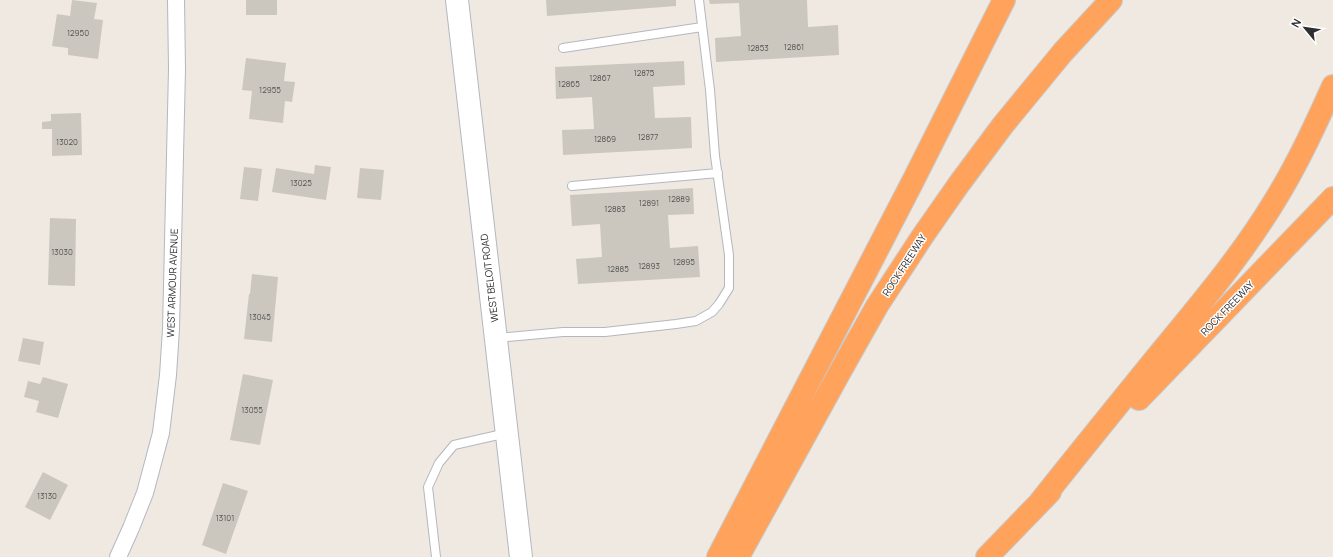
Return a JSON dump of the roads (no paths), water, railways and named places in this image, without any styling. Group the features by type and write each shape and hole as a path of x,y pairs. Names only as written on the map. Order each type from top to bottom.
{"highway":[{"path":"718,557 913,181 1004,0"},
{"name":"ROCK FREEWAY","path":"738,557 877,306 922,237 959,184 1008,119 1063,52 1111,0"},
{"path":"1040,502 1200,306 1243,250 1274,202 1296,164 1333,86"},
{"name":"ROCK FREEWAY","path":"987,557 1333,198"}],"main road":[{"name":"WEST BELOIT ROAD","path":"457,0 521,557"}],"street":[{"name":"WEST ARMOUR AVENUE","path":"118,557 131,528 147,485 161,433 167,382 171,321 177,77 176,0"}],"lane":[{"path":"496,338 563,332 605,332 696,321 712,312 729,288 729,255 718,173 699,0"},
{"path":"563,48 702,27"},
{"path":"572,186 718,173"},
{"path":"436,557 428,486 439,463 454,444 507,433"}]}
